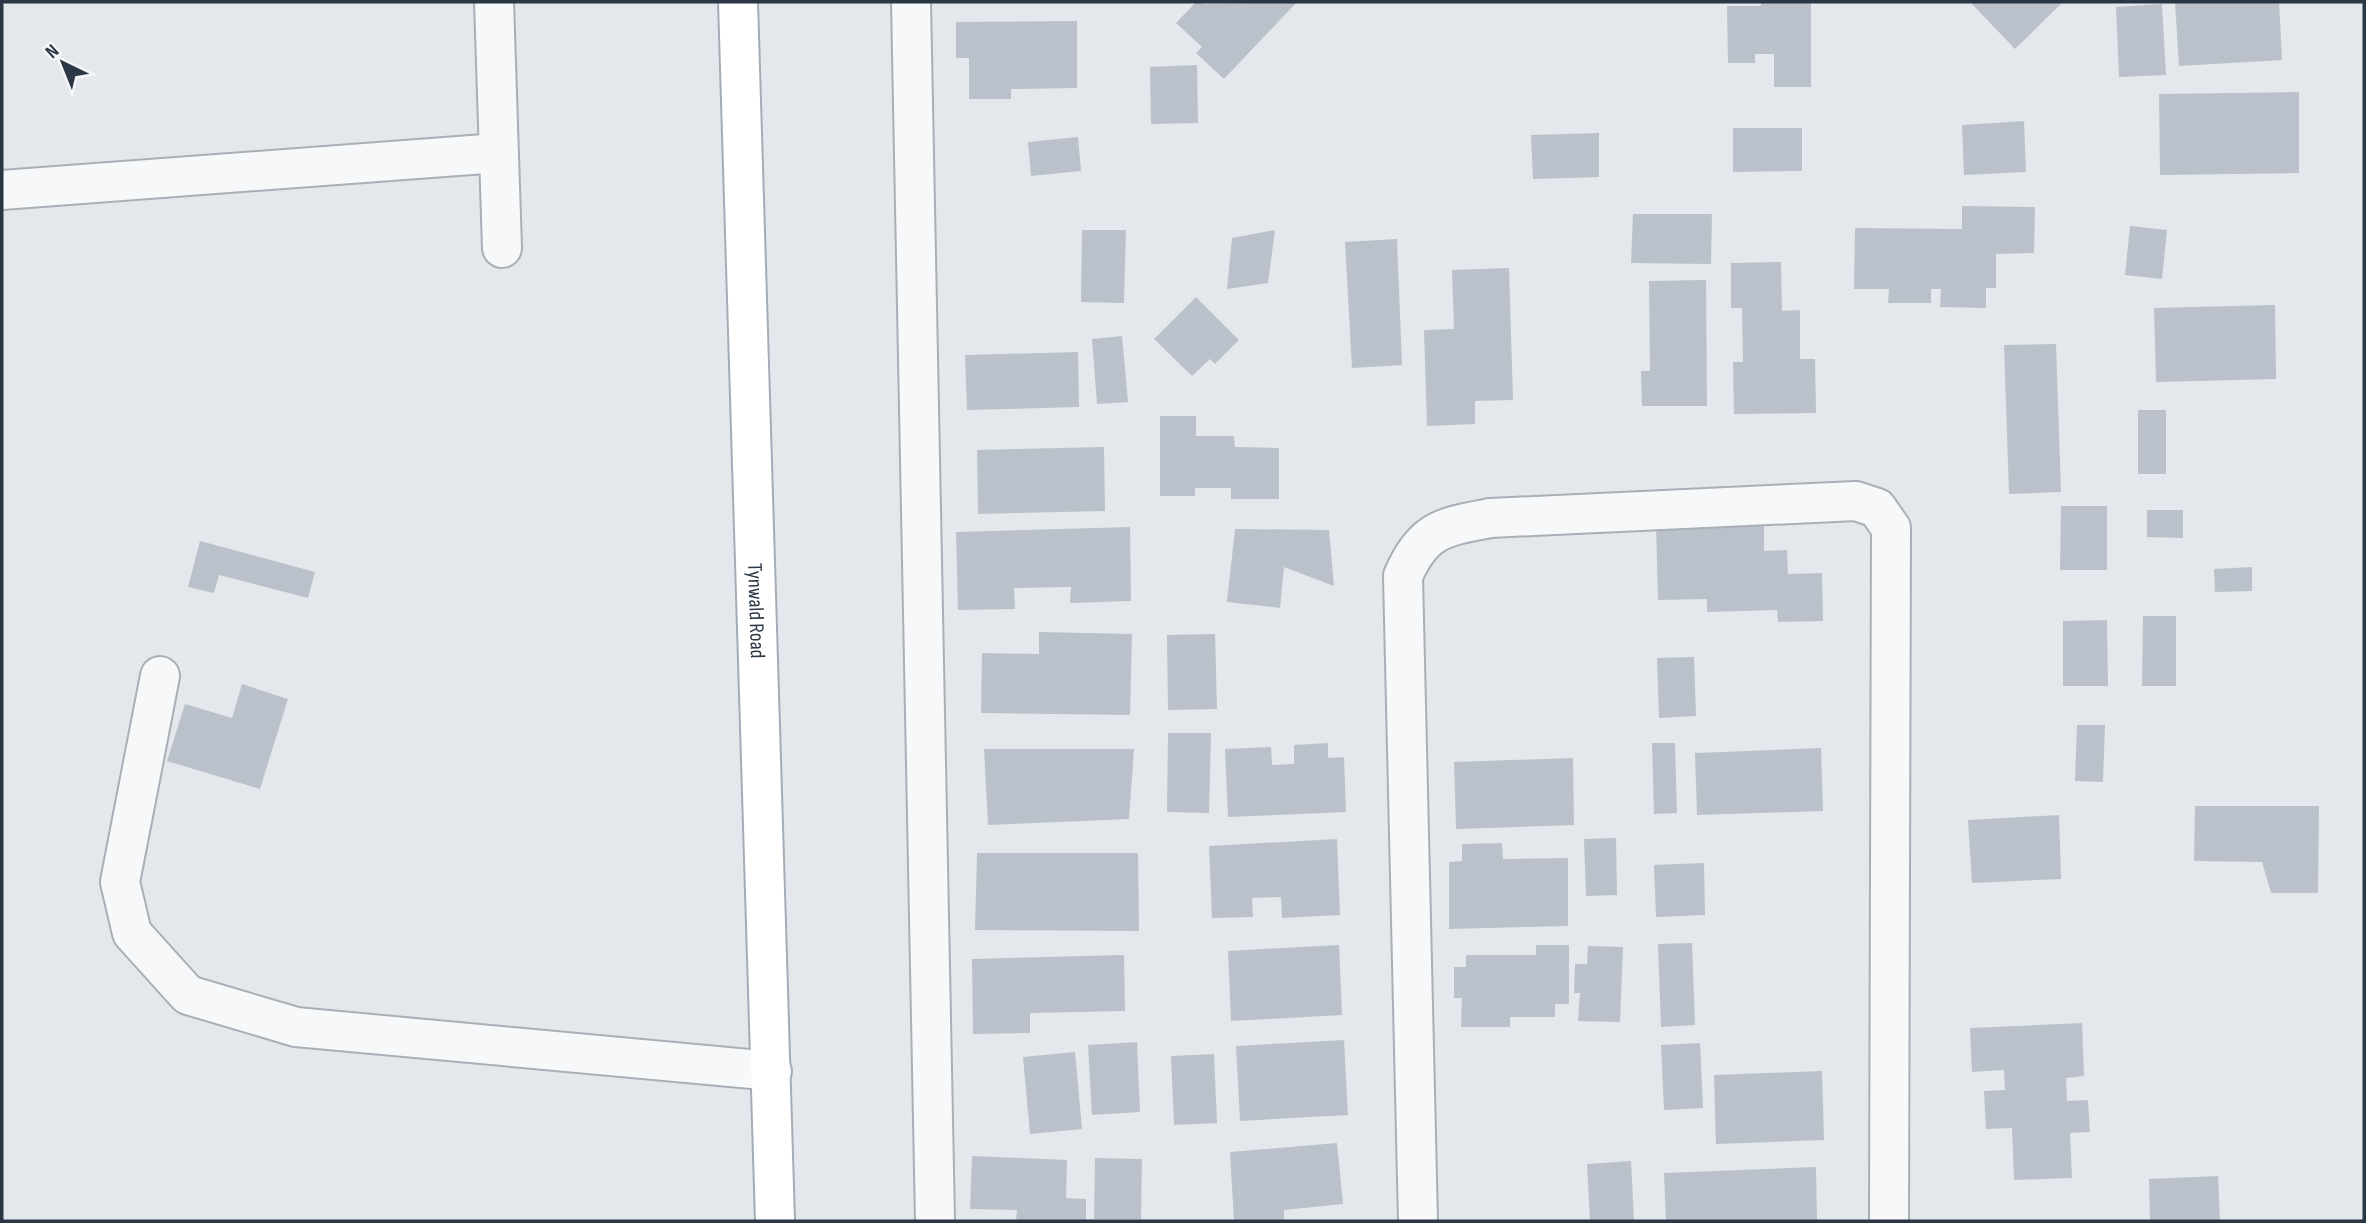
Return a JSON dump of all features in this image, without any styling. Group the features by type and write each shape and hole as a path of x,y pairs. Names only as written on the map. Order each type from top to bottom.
{"main road":[{"name":"Tynwald Road","path":"738,2 775,1221"}],"street":[{"path":"494,2 502,248"},
{"path":"911,2 935,1221"},
{"path":"2,190 498,153"},
{"path":"1418,1221 1403,576 1413,552 1427,536 1449,526 1490,518 1856,500 1877,508 1891,528 1889,1221"},
{"path":"160,676 120,882 132,933 188,995 296,1027 772,1072"}],"building":[{"path":"1196,2 1297,2 1224,79 1196,53 1202,47 1176,23"},
{"path":"1761,2 1811,2 1811,87 1774,87 1774,54 1755,54 1755,63 1728,63 1727,6 1761,6"},
{"path":"2063,2 2015,49 1972,4"},
{"path":"2175,2 2279,2 2282,60 2179,66"},
{"path":"2162,4 2166,75 2119,77 2116,7"},
{"path":"1077,21 1077,88 1011,89 1011,99 969,99 969,58 956,58 956,22"},
{"path":"1197,65 1198,123 1151,124 1150,67"},
{"path":"2299,92 2299,173 2160,175 2159,94"},
{"path":"2024,121 2026,172 1964,175 1962,125"},
{"path":"1733,128 1802,128 1802,171 1733,172"},
{"path":"1599,133 1599,177 1533,179 1531,135"},
{"path":"1078,137 1081,171 1031,176 1028,142"},
{"path":"1962,206 2035,207 2034,253 1996,254 1996,288 1986,288 1986,308 1940,307 1941,289 1931,289 1931,303 1888,303 1889,289 1854,289 1855,228 1962,229"},
{"path":"1633,214 1712,214 1711,264 1631,263"},
{"path":"2130,226 2167,230 2162,279 2125,275"},
{"path":"1082,230 1126,230 1124,303 1081,302"},
{"path":"1275,230 1268,283 1227,289 1232,238"},
{"path":"1397,239 1402,365 1352,368 1345,242"},
{"path":"1781,262 1782,311 1800,310 1800,359 1815,359 1816,413 1734,414 1733,362 1743,362 1742,308 1731,308 1731,263"},
{"path":"1509,268 1513,400 1475,401 1475,424 1427,426 1424,330 1454,329 1452,270"},
{"path":"1706,280 1707,406 1642,406 1641,371 1650,371 1649,281"},
{"path":"1196,297 1239,340 1215,364 1210,359 1192,376 1154,339"},
{"path":"2275,305 2276,379 2156,382 2154,308"},
{"path":"1122,336 1128,402 1097,404 1092,339"},
{"path":"2056,344 2061,492 2009,494 2004,345"},
{"path":"1078,352 1079,407 967,410 965,355"},
{"path":"2138,410 2166,410 2166,474 2138,474"},
{"path":"1160,416 1196,416 1196,436 1234,436 1235,447 1279,448 1279,499 1231,499 1231,488 1195,488 1195,496 1160,496"},
{"path":"1104,447 1105,511 978,514 977,450"},
{"path":"2061,506 2107,506 2107,570 2060,570"},
{"path":"2147,510 2183,510 2183,538 2147,537"},
{"path":"1764,523 1764,551 1787,550 1788,574 1822,573 1823,621 1778,622 1777,610 1707,612 1707,599 1658,600 1656,526"},
{"path":"1130,527 1131,601 1070,603 1071,587 1014,588 1015,609 958,610 956,532"},
{"path":"1235,529 1329,530 1334,586 1284,567 1280,608 1227,602"},
{"path":"200,541 315,572 308,598 219,575 214,593 188,587"},
{"path":"2252,567 2252,591 2215,592 2214,569"},
{"path":"2143,616 2176,616 2176,686 2142,686"},
{"path":"2107,620 2108,686 2063,686 2063,621"},
{"path":"1039,632 1132,634 1130,715 981,713 982,653 1039,654"},
{"path":"1215,634 1217,709 1168,710 1167,635"},
{"path":"1694,657 1696,716 1659,718 1657,658"},
{"path":"242,684 288,699 260,789 167,761 185,704 232,718"},
{"path":"2077,725 2105,725 2103,782 2075,781"},
{"path":"1168,733 1211,733 1209,813 1167,812"},
{"path":"1328,743 1328,758 1344,757 1346,812 1228,817 1225,749 1271,747 1272,765 1294,764 1294,745"},
{"path":"1652,743 1675,743 1677,813 1654,814"},
{"path":"1821,748 1823,811 1697,815 1695,753"},
{"path":"984,749 1134,749 1129,819 988,825"},
{"path":"1573,758 1574,825 1456,829 1454,762"},
{"path":"2195,806 2319,806 2318,893 2271,893 2262,862 2194,861"},
{"path":"2059,815 2061,879 1972,883 1968,820"},
{"path":"1616,838 1617,895 1586,896 1584,839"},
{"path":"1337,839 1340,915 1282,918 1281,897 1252,898 1253,917 1212,918 1209,846"},
{"path":"1502,843 1503,859 1568,858 1568,926 1449,929 1449,862 1462,861 1462,844"},
{"path":"977,853 1138,853 1139,931 975,930"},
{"path":"1704,863 1705,915 1656,917 1654,865"},
{"path":"1692,943 1695,1025 1661,1027 1658,944"},
{"path":"1339,945 1342,1015 1231,1021 1228,951"},
{"path":"1536,945 1569,945 1569,1004 1555,1004 1555,1017 1510,1017 1510,1027 1461,1027 1462,998 1454,998 1454,967 1466,967 1466,955 1536,955"},
{"path":"1588,946 1623,947 1620,1022 1578,1021 1580,993 1574,993 1575,964 1587,964"},
{"path":"1124,955 1125,1011 1030,1013 1030,1033 973,1034 972,959"},
{"path":"2082,1023 2084,1076 2066,1078 2067,1101 2088,1100 2090,1132 2070,1133 2072,1178 2014,1180 2012,1128 1986,1129 1984,1091 2005,1090 2004,1070 1972,1072 1970,1028"},
{"path":"1344,1040 1348,1115 1240,1121 1236,1046"},
{"path":"1137,1042 1140,1112 1092,1115 1088,1045"},
{"path":"1700,1043 1703,1108 1664,1110 1661,1045"},
{"path":"1075,1052 1082,1129 1030,1134 1023,1057"},
{"path":"1214,1054 1217,1123 1174,1125 1171,1056"},
{"path":"1822,1071 1824,1140 1716,1144 1714,1075"},
{"path":"1337,1143 1343,1204 1284,1210 1284,1221 1234,1221 1230,1152"},
{"path":"972,1156 1067,1160 1066,1198 1086,1199 1086,1221 1016,1221 1017,1210 970,1209"},
{"path":"1095,1158 1142,1159 1141,1219 1094,1219"},
{"path":"1631,1161 1634,1221 1590,1221 1587,1164"},
{"path":"1816,1167 1817,1221 1666,1221 1664,1173"},
{"path":"2218,1176 2220,1221 2150,1221 2149,1179"}]}
